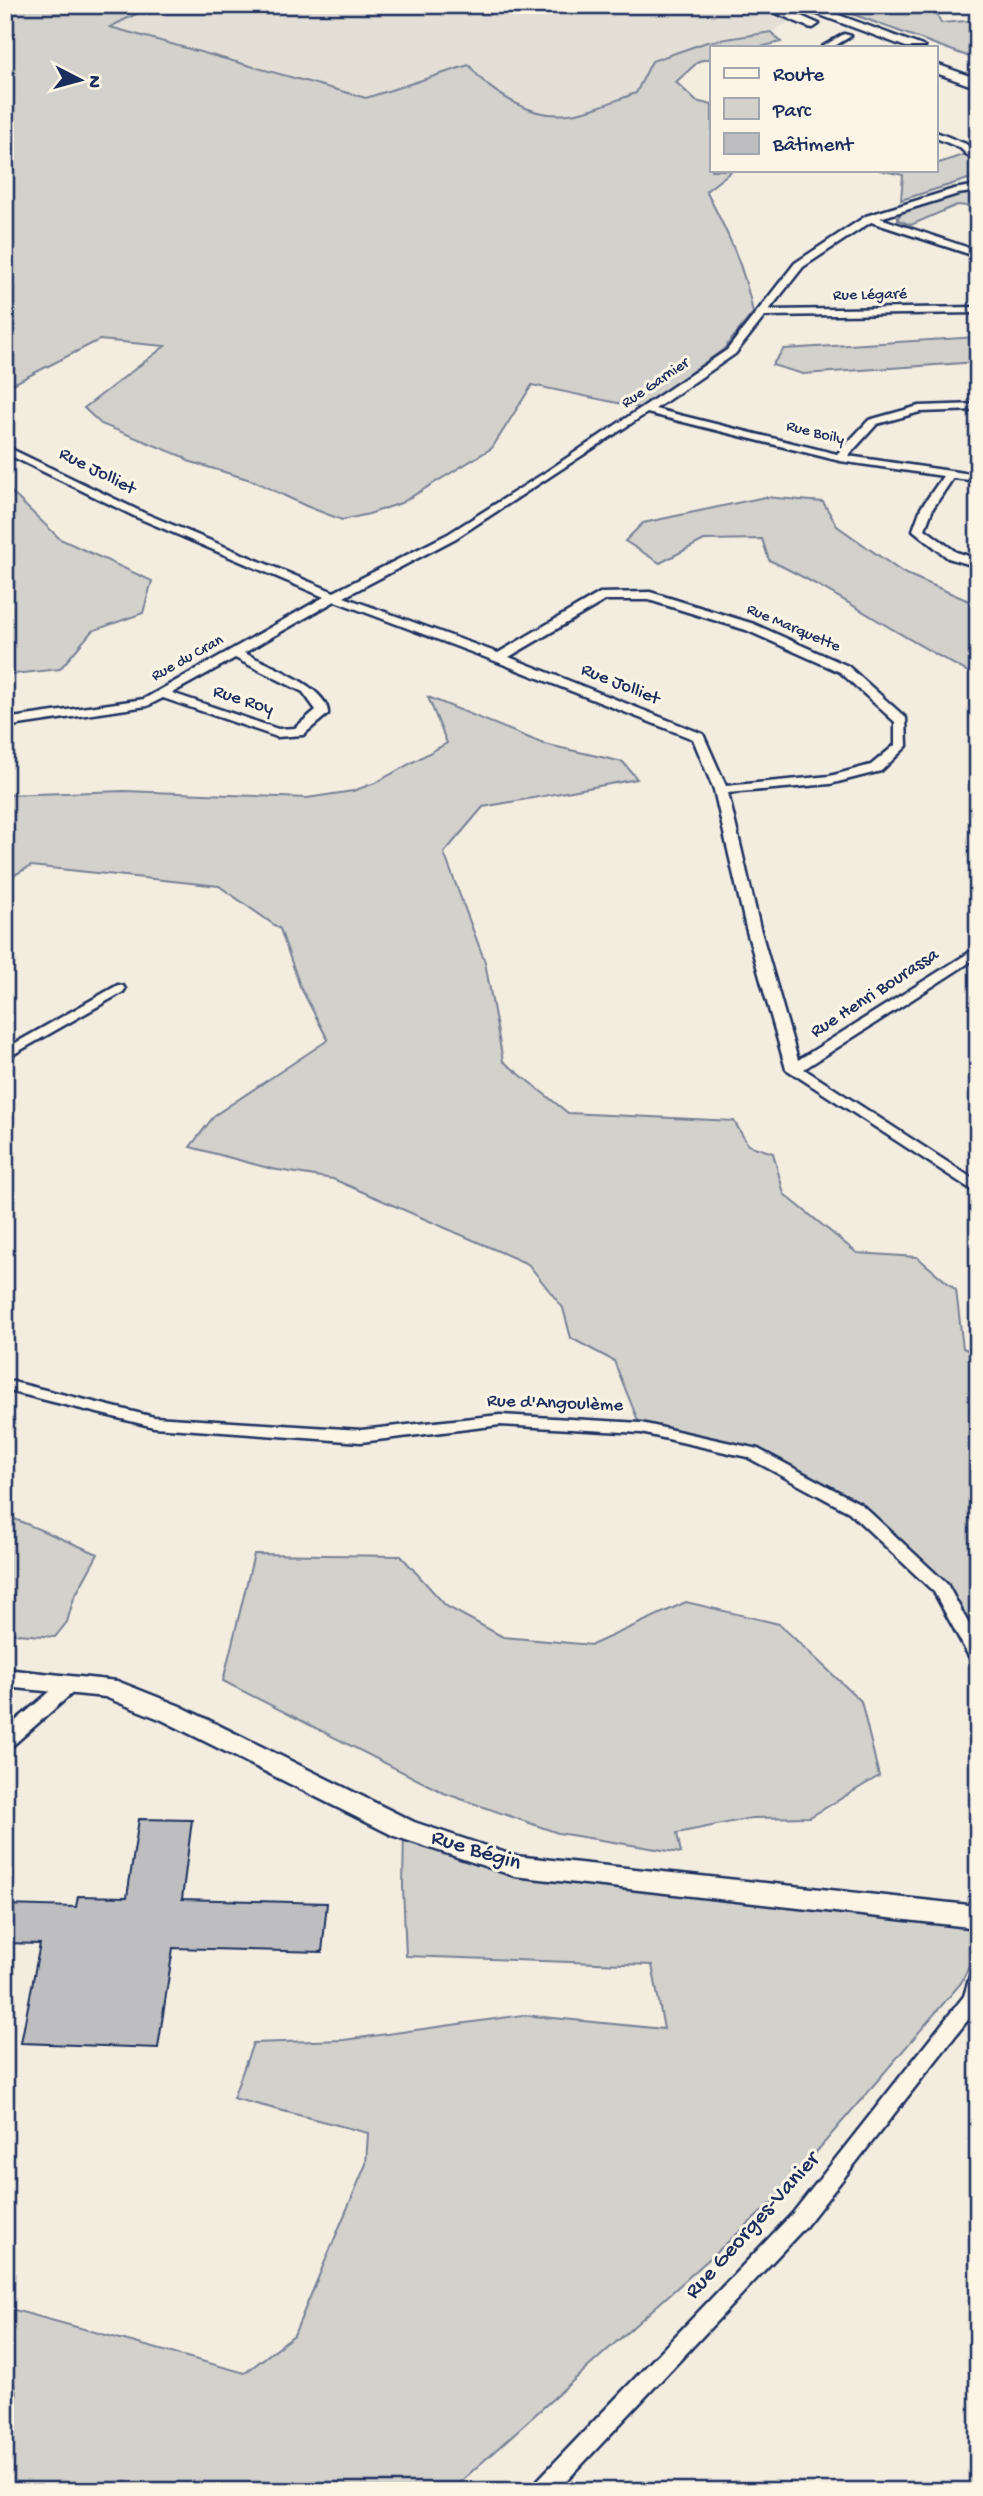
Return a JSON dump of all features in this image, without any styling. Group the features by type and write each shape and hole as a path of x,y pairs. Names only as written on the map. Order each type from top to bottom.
{"street":[{"path":"764,5 875,46"},
{"path":"799,5 915,46"},
{"path":"829,46 847,36"},
{"path":"937,53 978,69"},
{"path":"937,68 978,84"},
{"path":"937,135 962,146 978,162"},
{"name":"Rue Garnier","path":"334,597 452,536 647,410 731,352 799,265 870,218 957,191 978,188"},
{"path":"870,218 978,254"},
{"name":"Rue Légaré","path":"763,313 978,310"},
{"path":"840,458 873,422 919,409 978,407"},
{"name":"Rue Boily","path":"647,410 840,458 978,478"},
{"name":"Rue Jolliet","path":"5,449 140,515 334,597 499,658 698,737 721,790 752,928 793,1069"},
{"path":"951,473 927,508 919,530 953,555 978,563"},
{"name":"Rue Marquette","path":"499,658 604,596 650,596 750,627 844,669 901,721 901,746 876,768 830,780 721,790"},
{"name":"Rue du Cran","path":"5,723 148,702 334,597"},
{"name":"Rue Roy","path":"162,694 277,733 298,732 323,711 307,689 235,653"},
{"name":"Rue Henri Bourassa","path":"793,1069 978,951"},
{"path":"5,1055 118,989"},
{"path":"793,1069 813,1079 978,1189"},
{"name":"Rue d'Angoulème","path":"5,1385 154,1422 361,1436 500,1420 641,1428 752,1453 855,1508 941,1588 978,1658"},
{"name":"Rue Bégin","path":"5,1678 108,1688 171,1713 404,1829 514,1866 978,1917"},
{"path":"5,1741 72,1683"},
{"name":"Rue Georges-Vanier","path":"542,2491 799,2220 973,1999 978,1978"}],"shaded area":[{"path":"154,5 756,5 795,19 771,32 707,42 636,93 581,113 552,116 531,112 488,88 469,65 366,98 109,27"}],"green space":[{"path":"5,5 154,5 110,27 366,98 469,65 489,87 515,103 546,114 561,115 590,110 636,93 652,61 707,42 771,32 781,42 764,46 710,46 710,58 699,61 676,82 696,101 710,104 710,172 730,172 706,191 734,250 753,313 724,349 641,408 532,385 492,448 401,503 342,520 254,481 188,461 184,457 101,424 84,408 165,346 99,340 5,388"},
{"path":"856,5 878,11 935,10 941,23 978,20 978,60 844,11"},
{"path":"966,154 978,165 978,176 901,200 903,175 889,172 937,172 937,164"},
{"path":"978,190 978,207 957,205 911,225 898,220 903,212 949,196"},
{"path":"978,337 978,362 803,374 772,365 784,349"},
{"path":"5,486 60,539 152,581 143,613 92,631 60,669 5,675"},
{"path":"765,497 823,502 837,526 902,572 978,605 978,677 769,560 762,539 704,540 660,563 625,541 643,523"},
{"path":"428,697 544,744 623,762 637,779 483,807 444,853 485,962 503,1061 568,1113 734,1121 748,1145 773,1153 784,1194 857,1253 917,1257 956,1290 963,1348 978,1354 978,1658 941,1588 855,1508 752,1453 641,1428 614,1361 571,1338 563,1308 528,1264 333,1179 272,1169 190,1147 215,1115 328,1040 300,986 280,929 219,886 31,866 5,880 5,795 124,791 307,798 353,791 375,783 447,743"},
{"path":"5,1515 98,1554 74,1598 67,1622 55,1637 5,1633"},
{"path":"254,1554 401,1556 446,1606 503,1637 592,1645 686,1602 779,1624 861,1701 879,1776 810,1817 751,1818 677,1833 681,1853 558,1833 444,1793 223,1681"},
{"path":"404,1829 514,1866 978,1920 978,1948 961,1983 776,2199 450,2491 5,2491 5,2386 16,2393 5,2344 7,2308 245,2373 294,2335 366,2164 368,2133 233,2098 253,2043 344,2040 523,2015 664,2029 652,1965 406,1956"}],"building":[{"path":"139,1819 192,1820 182,1899 327,1903 322,1952 173,1948 158,2048 21,2043 40,1944 5,1943 5,1905 76,1907 78,1896 127,1897"}]}
